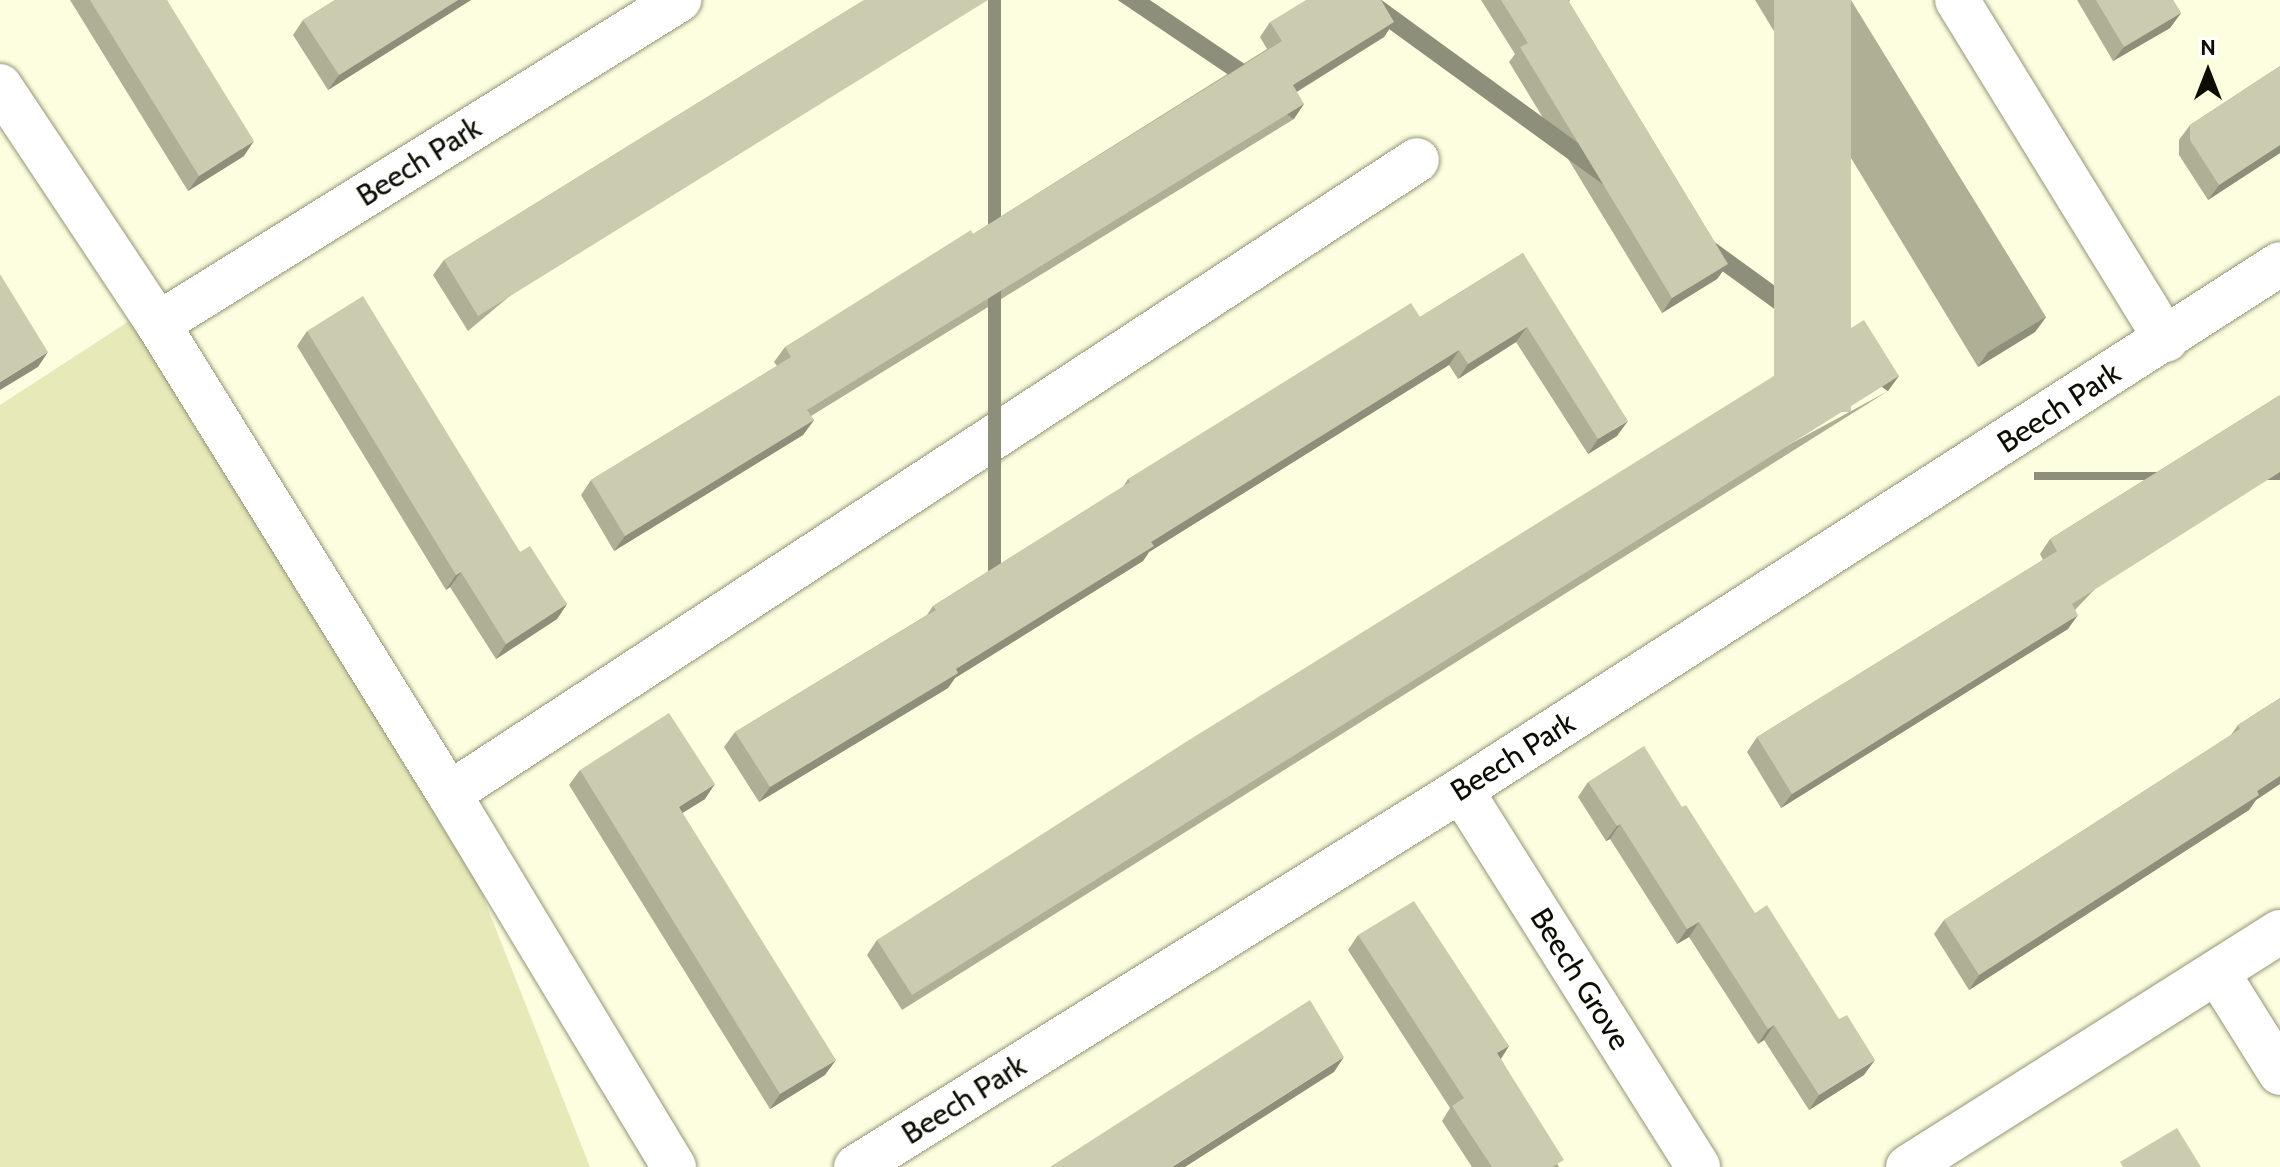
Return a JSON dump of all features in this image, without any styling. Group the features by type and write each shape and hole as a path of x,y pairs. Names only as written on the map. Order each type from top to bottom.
{"street":[{"name":"Beech Park","path":"158,324 679,0"},
{"path":"1957,0 2166,340"},
{"path":"3,96 158,324 449,794 674,1167"},
{"path":"449,794 1417,160"},
{"name":"Beech Park","path":"856,1167 1461,790 2280,264"},
{"name":"Beech Grove","path":"1461,790 1698,1167"},
{"path":"1908,1167 2280,932"},
{"path":"2217,972 2280,1073"}],"green space":[{"path":"143,312 437,780 590,1167 0,1167 0,405"}],"building":[{"path":"90,0 167,0 254,141 199,176"},
{"path":"335,0 458,0 339,75 303,20"},
{"path":"864,0 988,0 478,316 444,260"},
{"path":"1306,0 1381,0 1394,22 1293,85 1304,104 807,410 814,420 625,536 591,480 791,357 785,347 1282,41 1270,22"},
{"path":"1501,0 1568,0 1728,264 1672,298 1520,47 1528,43"},
{"path":"1774,0 1851,0 1851,412 1774,412"},
{"path":"2096,0 2173,0 2181,13 2124,47"},
{"path":"2280,66 2280,145 2219,185 2190,140 2190,125"},
{"path":"1523,253 1628,421 1598,439 1527,327 1468,364 1459,350 1151,542 1154,546 956,669 958,673 770,787 735,732 936,610 933,606 1130,482 1128,479 1411,303 1420,317"},
{"path":"0,274 48,352 0,382"},
{"path":"363,296 520,552 530,546 567,604 506,644 461,572 456,575 307,331"},
{"path":"1864,320 1899,376 912,995 877,940 1189,740"},
{"path":"2280,395 2280,472 2072,604 2078,615 1792,794 1757,737 2057,551 2050,539"},
{"path":"2280,698 2280,776 2257,791 2259,795 1979,975 1944,920 2240,729 2238,725"},
{"path":"669,713 715,784 679,807 836,1060 780,1094 580,770"},
{"path":"1644,746 1755,913 1767,905 1839,1019 1847,1015 1875,1060 1819,1095 1774,1025 1768,1029 1699,922 1687,929 1620,824 1617,826 1588,782"},
{"path":"1414,901 1509,1046 1497,1053 1564,1160 1552,1167 1492,1167 1452,1106 1464,1098 1358,935"},
{"path":"1310,1000 1344,1057 1172,1167 1050,1167"},
{"path":"2177,1128 2201,1167 2123,1167 2120,1162"}]}
